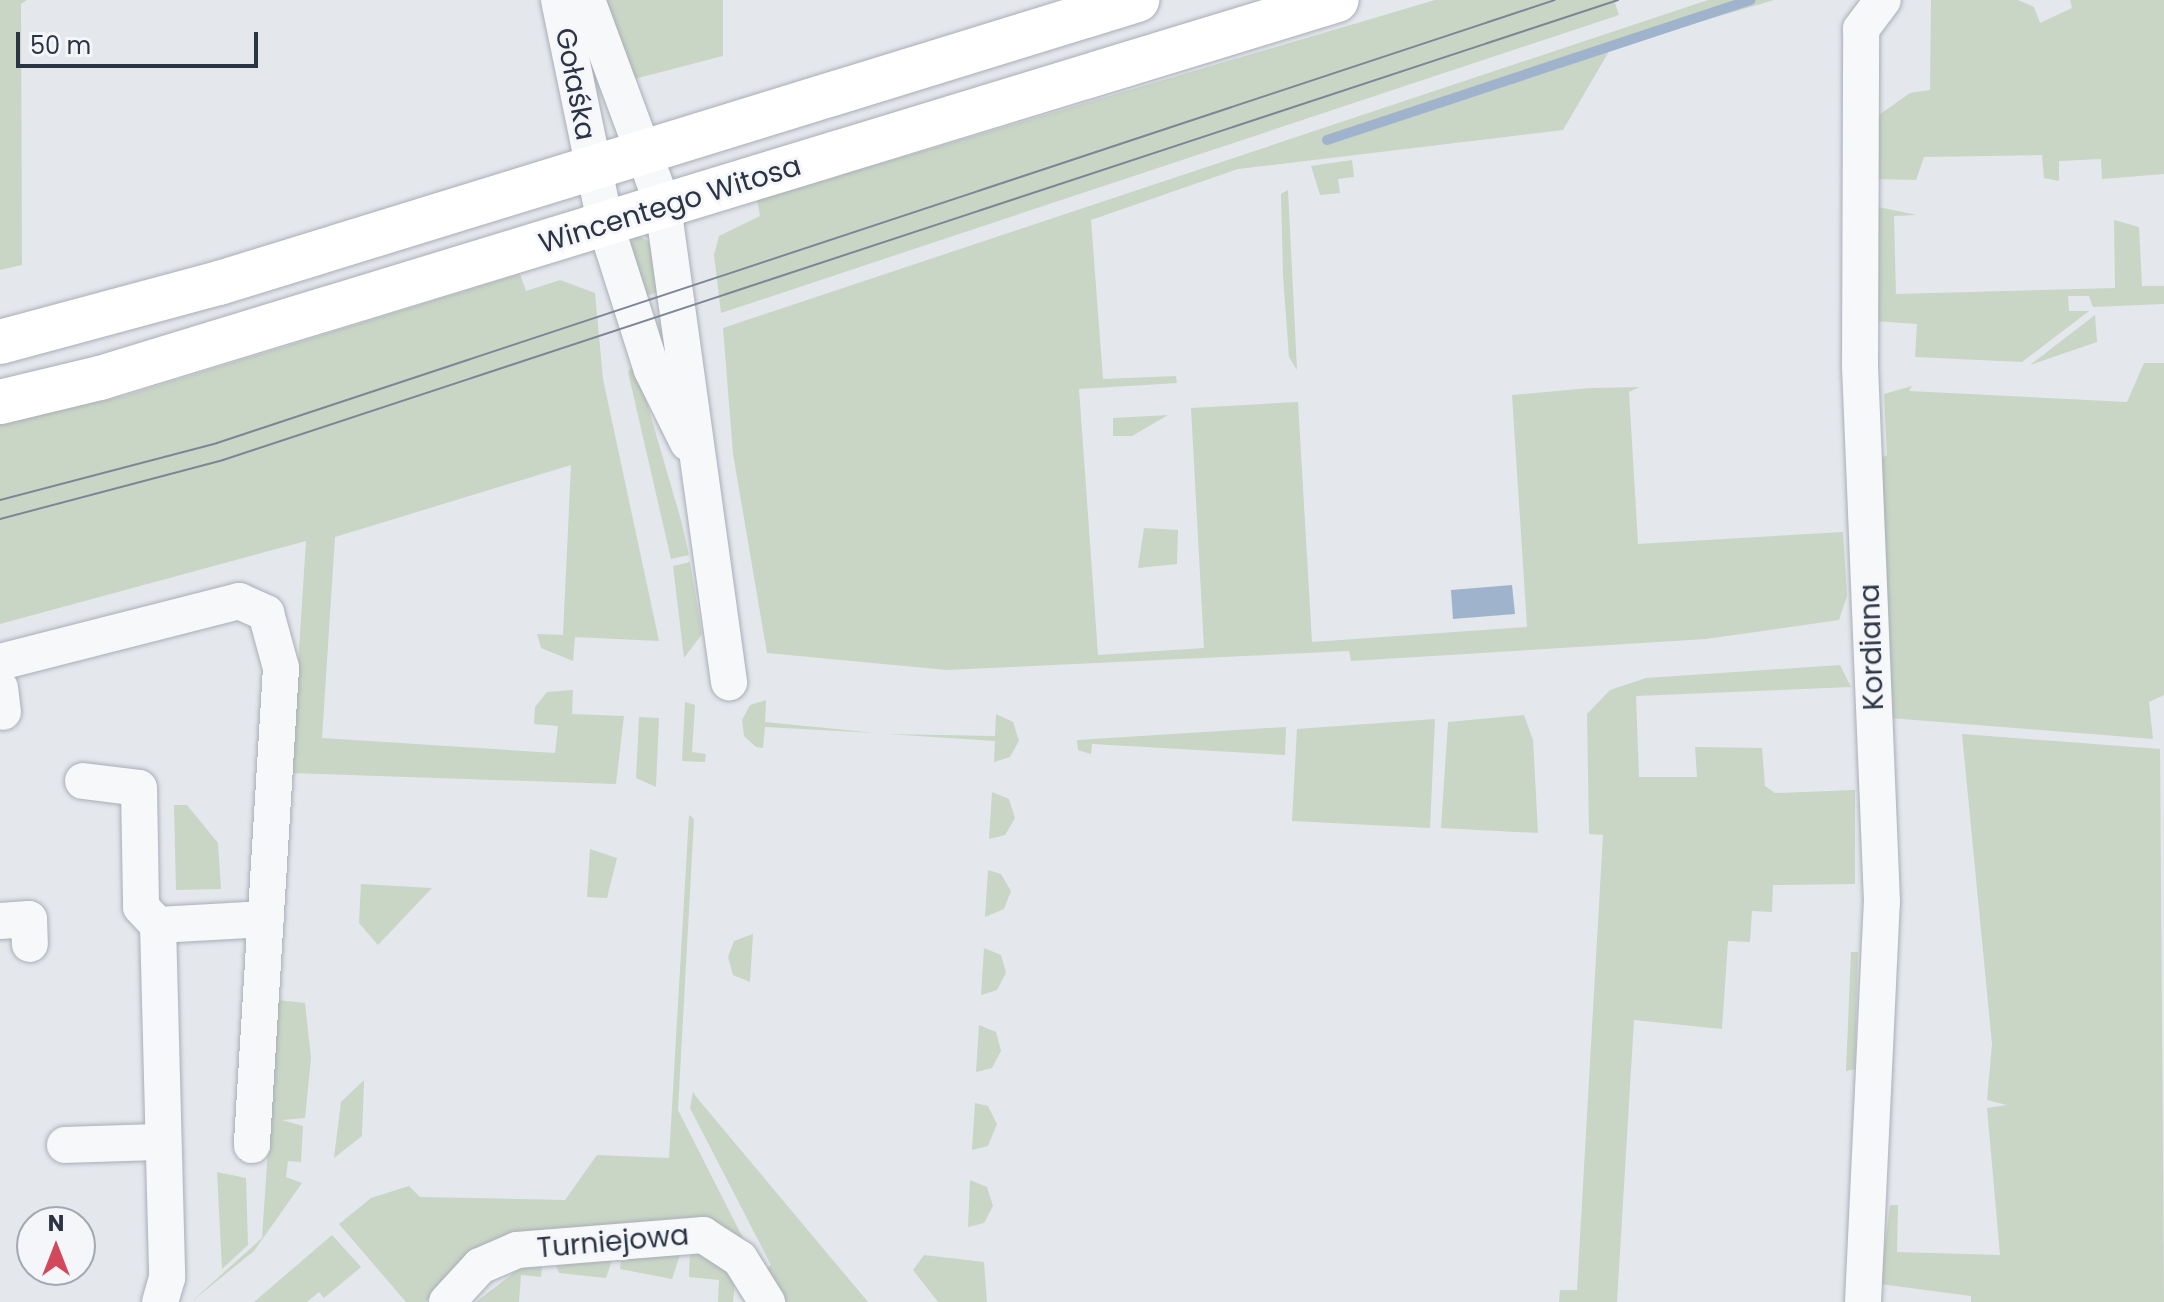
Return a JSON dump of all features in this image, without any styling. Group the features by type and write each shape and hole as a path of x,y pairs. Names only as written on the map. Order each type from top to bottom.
{"main road":[{"name":"Wincentego Witosa","path":"0,342 590,169 1137,0"},
{"name":"Wincentego Witosa","path":"0,402 100,378 1337,0"}],"street":[{"name":"Gołaśka","path":"559,0 590,169 605,223 652,370 693,451"},
{"name":"Gołaśka","path":"587,0 648,151 663,206 693,403 693,451"},
{"name":"Kordiana","path":"1863,1302 1882,874 1860,366 1861,29 1883,0"},
{"path":"693,451 729,682"},
{"path":"0,662 239,601 266,613 281,668 252,1145"},
{"path":"83,781 139,788 141,907 158,925 167,1278 160,1302"},
{"path":"158,925 266,919"},
{"path":"65,1145 163,1142"},
{"name":"Turniejowa","path":"447,1302 480,1266 517,1250 703,1235 740,1259 767,1302"}],"green space":[{"path":"0,0 27,0 21,4 22,265 0,270"},
{"path":"600,0 723,0 723,56 630,80"},
{"path":"1435,0 1614,0 1619,15 721,313 714,255 719,236 760,216 757,200"},
{"path":"1708,0 1774,0 1611,48 1563,130 1238,169 1091,220 1103,379 1176,376 1177,383 1079,389 1098,655 1204,648 1191,408 1298,402 1312,642 1527,627 1512,395 1590,388 1640,387 1629,392 1638,544 1843,532 1847,596 1839,620 1706,639 1351,661 1349,651 947,670 767,653 733,454 723,328"},
{"path":"1931,0 2018,0 2034,7 2040,23 2072,8 2070,0 2164,0 2164,174 2102,179 2101,159 2059,161 2059,181 2044,178 2042,155 1924,157 1916,180 1875,179 1879,115 1910,93 1930,90"},
{"path":"1352,160 1354,177 1338,179 1340,193 1320,195 1311,166"},
{"path":"1288,190 1297,370 1289,357 1283,276 1281,194"},
{"path":"1878,207 1917,215 1894,216 1896,294 2115,288 2114,220 2139,227 2142,286 2164,286 2164,304 2093,307 2089,296 2068,296 2069,311 2089,311 2022,362 1915,357 1917,324 1875,321"},
{"path":"637,235 651,243 658,292 643,297 629,246"},
{"path":"520,274 526,291 560,280 595,293 603,379 659,641 575,637 573,661 541,648 537,634 563,635 571,465 335,537 322,738 555,753 558,726 534,724 535,707 547,692 573,690 572,714 624,716 616,784 291,773 306,541 0,624 0,424 124,396"},
{"path":"2095,315 2097,342 2030,365"},
{"path":"635,362 689,555 671,559 628,372"},
{"path":"2144,363 2164,363 2164,695 2149,702 2153,739 1890,718 1878,460 1887,455 1884,394 1912,386 1909,391 2127,402"},
{"path":"1168,415 1132,436 1113,436 1113,418"},
{"path":"1144,528 1178,530 1177,564 1138,568"},
{"path":"690,562 702,634 684,658 673,566"},
{"path":"1840,665 1851,687 1636,696 1639,777 1697,777 1695,747 1762,748 1765,786 1775,793 1855,790 1855,884 1773,885 1772,912 1752,911 1750,942 1728,941 1722,1029 1634,1020 1617,1302 1559,1302 1560,1290 1577,1290 1603,835 1589,834 1587,714 1610,690 1646,678"},
{"path":"766,700 765,722 876,733 765,727 763,748 756,747 744,736 742,720 750,705"},
{"path":"685,702 695,705 692,752 706,754 705,762 682,761"},
{"path":"996,714 1013,722 1019,741 1010,757 994,762 995,741 888,734 995,736"},
{"path":"1524,715 1533,740 1538,833 1441,828 1448,722"},
{"path":"639,717 659,718 656,787 636,778"},
{"path":"1435,719 1430,828 1292,821 1297,729"},
{"path":"1286,727 1285,755 1092,744 1091,754 1078,750 1077,740"},
{"path":"1962,734 2160,749 2164,1302 1971,1302 1971,1296 1880,1284 1890,1205 1898,1205 1897,1252 2000,1255 1987,1108 2007,1105 1987,1100 1992,1044"},
{"path":"992,792 1009,799 1015,818 1005,835 989,839"},
{"path":"174,805 187,805 218,843 221,889 176,890"},
{"path":"689,815 694,819 678,1110 749,1250 711,1220 472,1256 425,1302 406,1302 339,1224 371,1198 409,1186 420,1197 565,1200 597,1155 669,1158"},
{"path":"590,849 617,858 607,898 587,897"},
{"path":"988,870 1001,874 1011,891 1004,909 985,917"},
{"path":"361,884 432,888 378,945 359,923"},
{"path":"753,934 750,982 733,975 728,957 734,941"},
{"path":"984,948 1001,955 1006,973 997,990 981,995"},
{"path":"1851,952 1858,952 1855,1069 1846,1071"},
{"path":"278,1000 305,1003 311,1058 305,1118 282,1120 303,1126 301,1162 288,1161 286,1177 302,1183 254,1251 191,1302 262,1238"},
{"path":"979,1025 996,1032 1001,1051 992,1068 976,1072"},
{"path":"364,1080 362,1136 334,1158 341,1102"},
{"path":"693,1092 868,1302 787,1302 764,1271 771,1265 690,1108"},
{"path":"975,1103 988,1106 997,1124 988,1146 972,1150"},
{"path":"217,1172 246,1178 248,1245 222,1269"},
{"path":"970,1180 987,1187 993,1206 984,1223 968,1227"},
{"path":"332,1235 361,1267 324,1298 319,1292 307,1302 254,1302"},
{"path":"690,1251 718,1254 735,1282 733,1302 718,1302 719,1280 689,1277"},
{"path":"681,1252 672,1279 620,1269 621,1257"},
{"path":"924,1255 984,1262 987,1302 938,1302 913,1270"},
{"path":"613,1257 606,1278 559,1273 556,1266"},
{"path":"525,1264 542,1265 541,1277 521,1275 519,1302 476,1302"}],"water":[{"path":"1512,585 1515,614 1453,619 1451,590"}],"waterway":[{"path":"1327,140 1750,0"}],"tram line":[{"path":"0,500 217,443 1555,0"},
{"path":"0,519 223,460 1618,0"}]}
